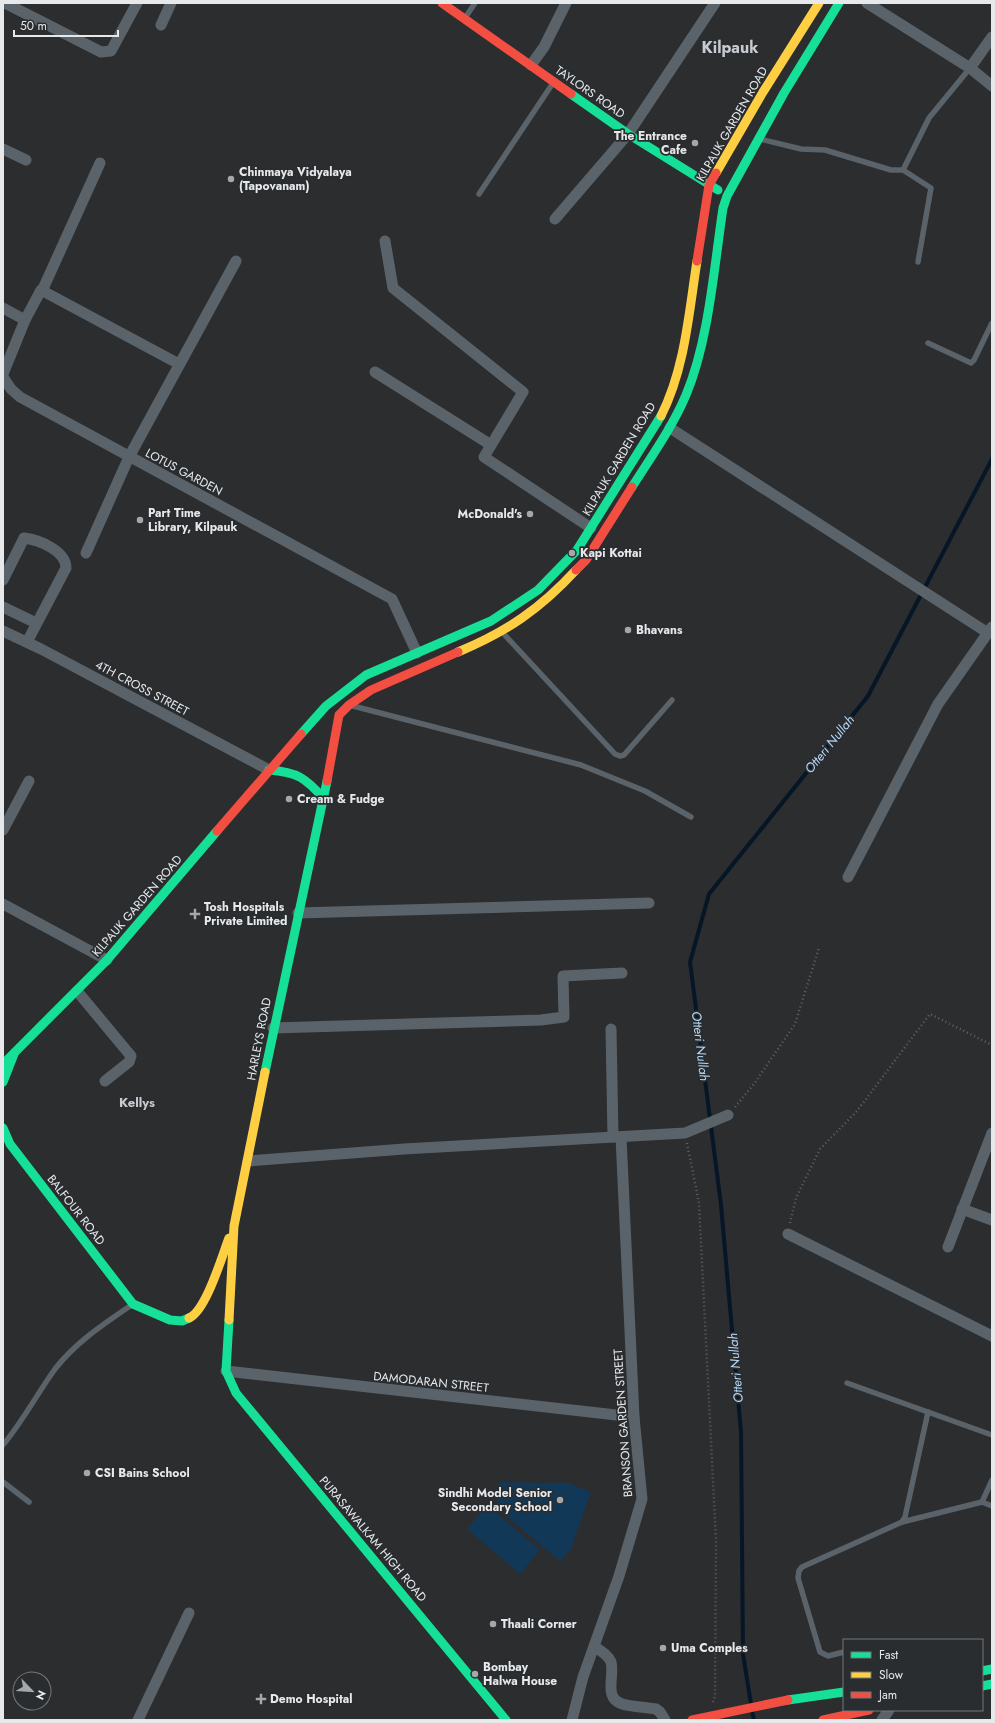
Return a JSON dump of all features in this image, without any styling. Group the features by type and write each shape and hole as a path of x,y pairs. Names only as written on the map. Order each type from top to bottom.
{"main road":[{"name":"TAYLORS ROAD","path":"442,3 628,134 727,196"},
{"name":"KILPAUK GARDEN ROAD","path":"3,1064 107,960 269,770 326,706 366,675 491,621 538,590 577,550 658,423 670,399 684,342 709,185 763,92 819,3"},
{"path":"349,705 371,690 486,640 526,616 552,596 586,560 670,428 686,395 700,349 727,196 784,93 839,3"},
{"name":"HARLEYS ROAD","path":"226,1371 234,1226 273,1028 324,799 339,714 349,705"},
{"path":"269,770 290,771 306,778 324,799"},
{"path":"3,1082 15,1051"},
{"name":"BALFOUR ROAD","path":"3,1128 6,1143 133,1304"},
{"path":"133,1304 170,1320 182,1321 192,1317 200,1308 206,1296 234,1226"},
{"name":"PURASAWALKAM HIGH ROAD","path":"226,1371 236,1393 506,1720"},
{"path":"692,1720 805,1697 843,1692"},
{"path":"823,1720 864,1711"}],"street":[{"path":"5,3 101,52 111,51 137,3"},
{"path":"161,25 171,3"},
{"path":"531,65 544,46 566,3"},
{"path":"555,219 628,134 715,3"},
{"path":"867,3 970,68 992,86"},
{"path":"970,68 992,37"},
{"path":"3,149 26,160"},
{"name":"LOTUS GARDEN","path":"100,163 42,291 41,290 25,320 3,375 11,389 20,397 128,457 392,599 417,653"},
{"path":"385,241 393,288 523,392 484,457 592,528"},
{"path":"86,553 128,457 236,261"},
{"path":"42,291 179,364"},
{"path":"3,308 25,320"},
{"path":"375,372 491,445"},
{"path":"670,428 931,596 991,632 938,704 848,877"},
{"path":"3,580 24,538 33,539 60,554 66,560 66,568 27,642"},
{"path":"3,607 36,623"},
{"name":"4TH CROSS STREET","path":"3,631 27,642 269,770"},
{"path":"3,830 29,781"},
{"path":"3,904 107,960"},
{"path":"298,913 649,904"},
{"path":"273,1028 541,1020 564,1017 563,976 622,974"},
{"path":"77,991 131,1056 129,1062 105,1081"},
{"name":"BRANSON GARDEN STREET","path":"572,1720 583,1677 595,1647 619,1576 642,1499 634,1417 611,1030"},
{"path":"248,1161 396,1150 685,1133 728,1116"},
{"path":"948,1247 992,1133"},
{"path":"962,1209 992,1220"},
{"path":"788,1234 992,1336"},
{"name":"DAMODARAN STREET","path":"226,1371 634,1417"},
{"path":"138,1720 189,1613"},
{"path":"595,1647 605,1654 611,1662 611,1690 616,1700 622,1704 656,1709 665,1720"},
{"path":"882,1720 888,1711"}],"lane":[{"path":"465,18 474,3"},
{"path":"903,170 929,118 970,68"},
{"path":"479,194 554,81"},
{"path":"758,139 801,149 825,150 891,170 903,170 931,188 918,262"},
{"path":"928,343 971,363 974,360 992,323"},
{"path":"501,631 615,754 620,756 624,755 672,700"},
{"path":"349,705 581,765 645,791 691,817"},
{"path":"3,1445 17,1428 56,1368 91,1333 133,1304"},
{"path":"847,1383 992,1435"},
{"path":"902,1522 905,1517 928,1412"},
{"path":"982,1502 992,1480"},
{"path":"3,1482 29,1502"},
{"path":"843,1652 828,1656 820,1652 798,1578 799,1571 802,1567 902,1522 982,1502 992,1506"}],"path":[{"path":"728,1116 754,1084 795,1024 819,948"},
{"path":"788,1234 796,1198 820,1150 857,1111 930,1014 992,1045"},
{"path":"685,1133 699,1202 716,1540 715,1696 709,1716"}],"shaded area":[{"path":"499,1482 569,1483 591,1492 571,1549 560,1561 497,1508"},
{"path":"487,1505 540,1550 520,1574 467,1529"}],"waterway":[{"name":"Otteri Nullah","path":"751,1704 743,1654 741,1432 721,1205 690,962 709,894 868,696 992,459"},
{"name":"Otteri Nullah","path":"752,1711 754,1720"}],"traffic: fast":[{"path":"632,487 674,419 686,395 694,374 710,303 723,208 727,196 784,93 839,3"},
{"path":"571,94 628,134 718,190"},
{"path":"301,734 326,706 366,675 491,621 538,590 577,550 661,416"},
{"path":"269,770 287,772 300,777 312,786 324,799"},
{"path":"265,1072 327,781"},
{"path":"3,1064 107,960 217,831"},
{"path":"3,1082 14,1054"},
{"path":"3,1128 10,1144 133,1304 170,1320 182,1321 189,1318"},
{"path":"229,1320 226,1371 236,1393 506,1720"},
{"path":"983,1671 992,1669"},
{"path":"983,1686 992,1684"},
{"path":"788,1700 843,1692"}],"traffic: slow":[{"path":"716,173 763,92 819,3"},
{"path":"661,416 676,379 681,360 697,261"},
{"path":"458,652 492,636 522,618 536,608 576,570"},
{"path":"229,1320 234,1226 265,1072"},
{"path":"189,1318 195,1313 207,1294 229,1238"}],"traffic: jam":[{"path":"442,3 571,94"},
{"path":"697,261 709,185 716,173"},
{"path":"576,570 586,560 632,487"},
{"path":"327,781 339,715 349,705 371,690 458,652"},
{"path":"217,831 301,734"},
{"path":"692,1720 788,1700"},
{"path":"823,1720 864,1711"}],"place":[{"name":"The Entrance Cafe","path":"695,143"},
{"name":"Chinmaya Vidyalaya (Tapovanam)","path":"231,179"},
{"name":"McDonald's","path":"530,514"},
{"name":"Part Time Library, Kilpauk","path":"140,520"},
{"name":"Kapi Kottai","path":"572,553"},
{"name":"Bhavans","path":"628,630"},
{"name":"Cream & Fudge","path":"289,799"},
{"name":"Tosh Hospitals Private Limited","path":"195,914"},
{"name":"CSI Bains School","path":"87,1473"},
{"name":"Sindhi Model Senior Secondary School","path":"560,1500"},
{"name":"Thaali Corner","path":"493,1624"},
{"name":"Uma Comples","path":"663,1648"},
{"name":"Bombay Halwa House","path":"475,1674"},
{"name":"Demo Hospital","path":"261,1699"}],"district":[{"name":"Kilpauk","path":"730,47"},
{"name":"Kellys","path":"137,1102"}]}
